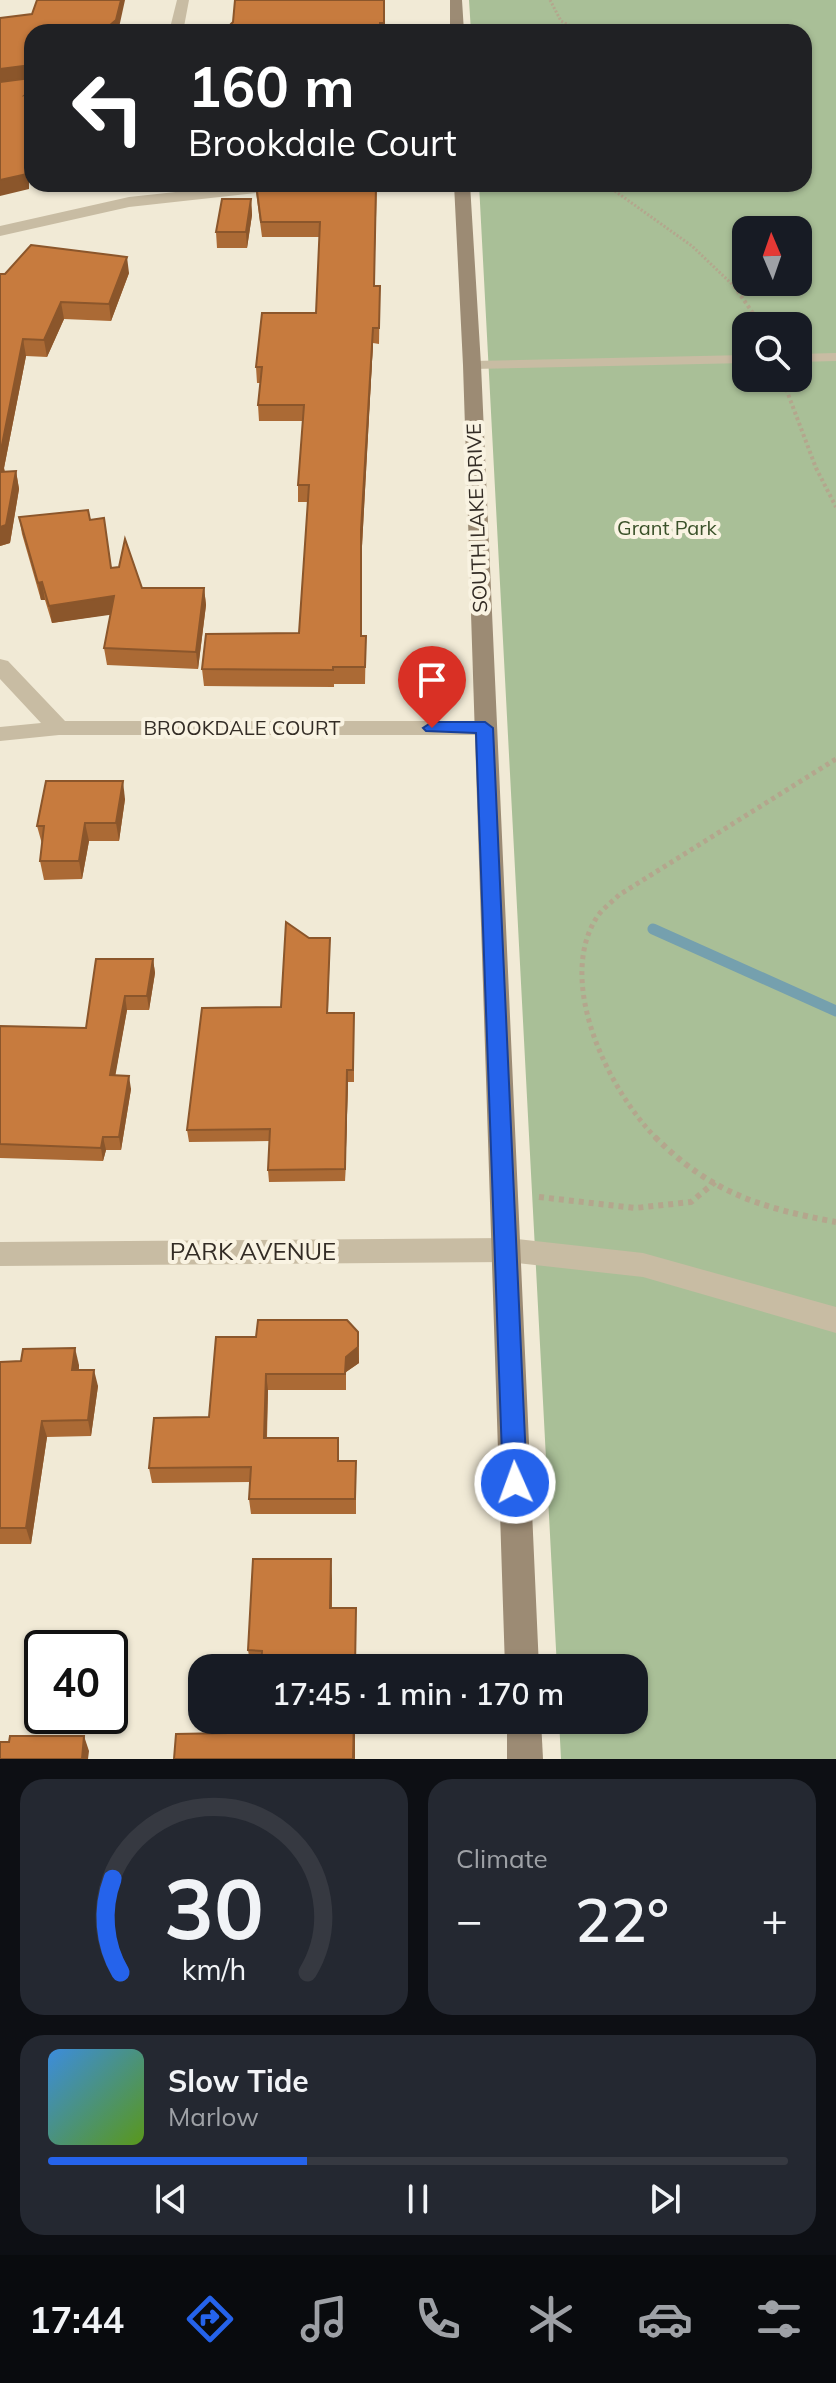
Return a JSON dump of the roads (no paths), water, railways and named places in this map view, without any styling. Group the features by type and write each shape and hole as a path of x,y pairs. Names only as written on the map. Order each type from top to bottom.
{"street":[{"path":"178,24 183,0"},
{"path":"456,0 457,24"},
{"path":"0,231 129,202 219,192"},
{"name":"SOUTH LAKE DRIVE","path":"462,192 472,365 521,1654"},
{"path":"0,666 59,728"},
{"name":"BROOKDALE COURT","path":"0,734 59,728 485,728"},
{"name":"PARK AVENUE","path":"0,1254 507,1250 643,1265 836,1320"},
{"path":"524,1734 525,1759"}],"lane":[{"path":"812,358 836,357"},
{"path":"472,365 732,359"}],"waterway":[{"path":"653,929 836,1011"}],"park label":[{"name":"Grant Park","path":"667,528"}]}
